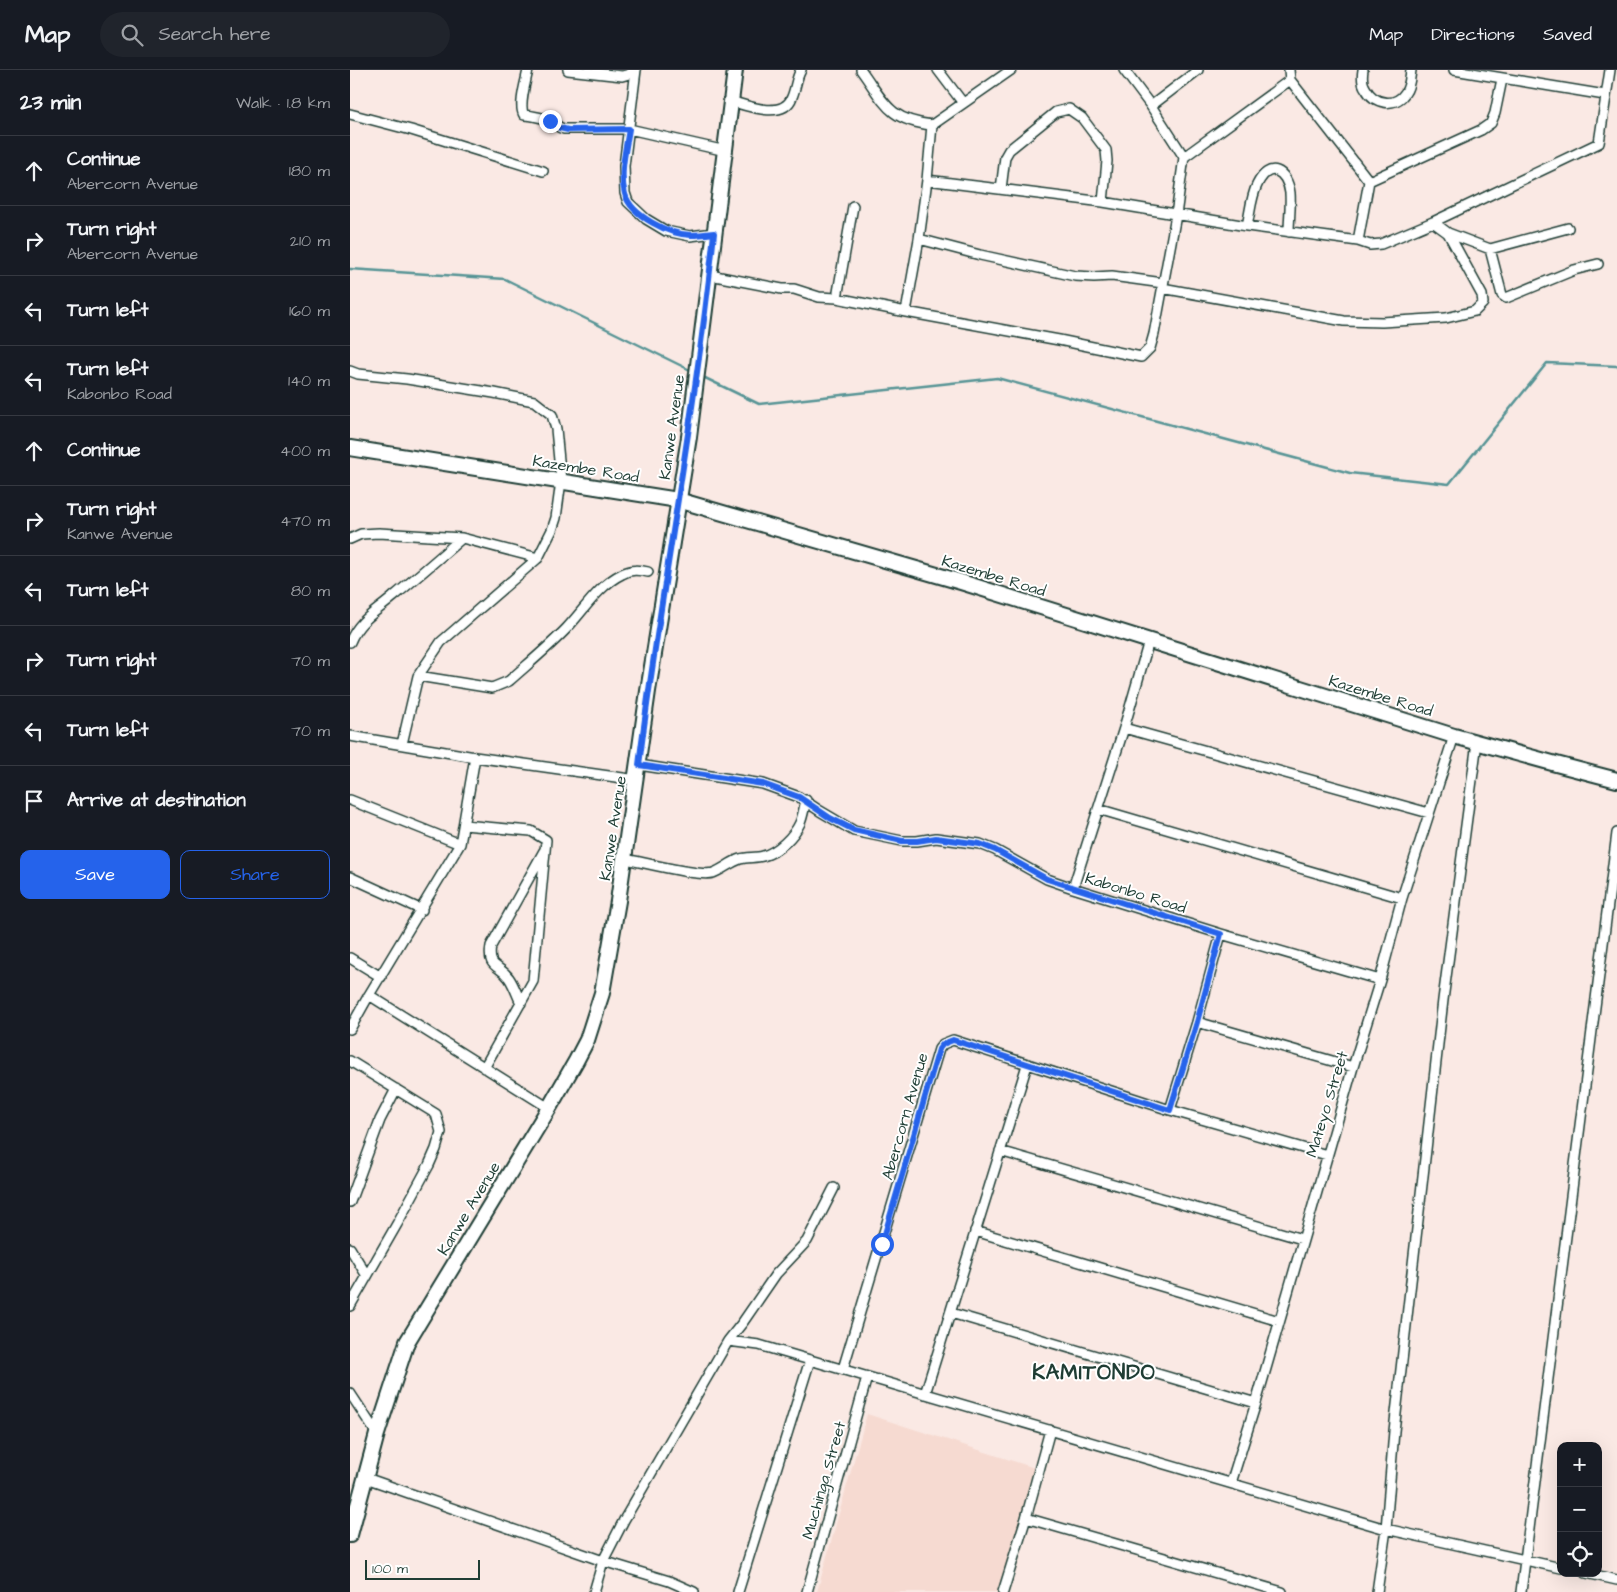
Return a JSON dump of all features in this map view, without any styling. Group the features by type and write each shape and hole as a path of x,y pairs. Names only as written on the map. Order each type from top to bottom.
{"main road":[{"name":"Kanwe Avenue","path":"350,1535 377,1434 402,1354 413,1330 549,1108 587,1040 602,993 625,859 648,690 689,437 735,70"},
{"name":"Kazembe Road","path":"350,448 678,500 961,582 1454,736 1617,780"}],"street":[{"path":"528,70 522,104 524,115 532,115 568,130 629,129 726,150"},
{"path":"568,70 622,76 635,70"},
{"path":"635,70 624,166 625,193 628,202 646,219 666,230 690,236 714,233"},
{"path":"730,102 772,110 781,108 790,101 801,70"},
{"path":"861,70 891,111 916,123 932,124 1011,70"},
{"path":"938,70 963,103"},
{"path":"710,276 782,289 794,289 819,297 837,298 1140,357 1150,348 1154,334 1176,215 1184,157 1151,106 1124,70"},
{"path":"1363,70 1363,84 1366,90 1378,101 1385,104 1398,100 1404,94 1408,88 1412,70"},
{"path":"1454,70 1605,95"},
{"path":"927,180 1103,202 1247,226 1358,241 1370,245 1381,244 1433,222 1599,143 1602,134 1605,95 1610,70"},
{"path":"1151,106 1196,71"},
{"path":"1184,157 1290,75 1368,181 1358,241"},
{"path":"1368,181 1481,130 1490,123 1495,113 1502,79"},
{"path":"1001,189 1005,157 1009,150 1056,112 1068,109 1082,118 1106,150 1107,161 1103,202"},
{"path":"350,114 411,130 543,172"},
{"path":"906,312 920,239 932,124"},
{"path":"1247,226 1253,193 1257,184 1264,174 1270,170 1277,170 1283,174 1290,193 1289,232"},
{"path":"837,298 852,206"},
{"path":"1433,222 1448,233 1471,240 1490,249 1568,228"},
{"path":"920,239 980,255 1076,276 1112,276 1344,321 1382,322 1446,318 1475,311 1482,303 1482,295 1448,233"},
{"path":"1490,249 1502,295 1508,298 1574,270 1598,264"},
{"path":"350,371 358,374 407,379 534,401 552,415 556,429 561,481 556,518 552,530 538,558 442,642 418,676 402,744"},
{"path":"350,540 361,534 379,533 462,538 538,558"},
{"path":"350,642 358,626 462,538"},
{"path":"418,676 468,683 480,687 492,688 501,686 509,681 566,629 585,606 613,579 629,571 648,572"},
{"name":"Kabonbo Road","path":"1149,642 1124,728 1072,888 1380,980"},
{"path":"1124,728 1430,813"},
{"path":"350,736 475,757 637,780"},
{"name":"Mateyo Street","path":"1231,1483 1380,980 1402,898 1454,736"},
{"path":"1377,1592 1386,1529 1394,1431 1443,1000 1477,742"},
{"path":"350,1029 368,995 422,910 460,844 475,757"},
{"path":"639,765 755,782 806,800 825,814 854,830 902,841 936,838 980,844 995,850 1047,879 1072,888"},
{"path":"350,800 460,844"},
{"path":"625,859 681,870 707,874 713,873 740,859 763,856 782,846 793,834 800,822 806,800"},
{"path":"1098,809 1402,898"},
{"path":"464,825 531,831 546,840 534,974 530,988 484,1068"},
{"path":"1521,1592 1617,833"},
{"path":"521,1003 510,979 493,965 490,956 490,946 546,846"},
{"path":"350,877 422,910"},
{"path":"1170,1110 1221,934"},
{"path":"350,958 380,977"},
{"path":"368,995 549,1108"},
{"path":"1197,1022 1353,1066"},
{"name":"Abercorn Avenue","path":"843,1369 939,1049 943,1044 953,1040 1170,1110 1327,1155"},
{"path":"350,1061 436,1114 440,1132 429,1165 350,1306"},
{"path":"925,1394 1027,1065"},
{"path":"350,1202 380,1120 396,1089"},
{"path":"1000,1151 1302,1239"},
{"path":"594,1592 603,1561 643,1486 728,1341 744,1322 776,1274 807,1240 834,1188"},
{"path":"975,1231 1279,1321"},
{"path":"350,1248 367,1276"},
{"path":"951,1313 1256,1403"},
{"path":"728,1341 759,1345 843,1369 1386,1529 1557,1567"},
{"path":"738,1592 810,1360"},
{"name":"Muchinga Street","path":"807,1592 867,1376"},
{"path":"350,1393 377,1434"},
{"path":"1003,1592 1050,1430"},
{"path":"366,1478 694,1592"},
{"path":"1026,1518 1282,1592"},
{"path":"1602,1577 1617,1580"},
{"path":"666,1592 669,1582"}],"shaded area":[{"path":"867,1414 1044,1471 1009,1592 817,1592"}],"waterway":[{"path":"350,269 505,279 692,371"},
{"path":"701,376 759,404 997,378 1350,473 1449,484 1547,363 1617,366"}],"district":[{"name":"KAMITONDO","path":"1094,1372"}],"route":[{"path":"550,121 560,128 568,130 629,129 624,166 625,193 628,202 646,219 666,230 690,236 714,233 689,437 648,690 639,765 763,784 806,800 830,818 864,833 910,842 936,838 980,844 995,850 1047,879 1221,934 1170,1110 953,1040 943,1044 939,1049 882,1244"}]}
